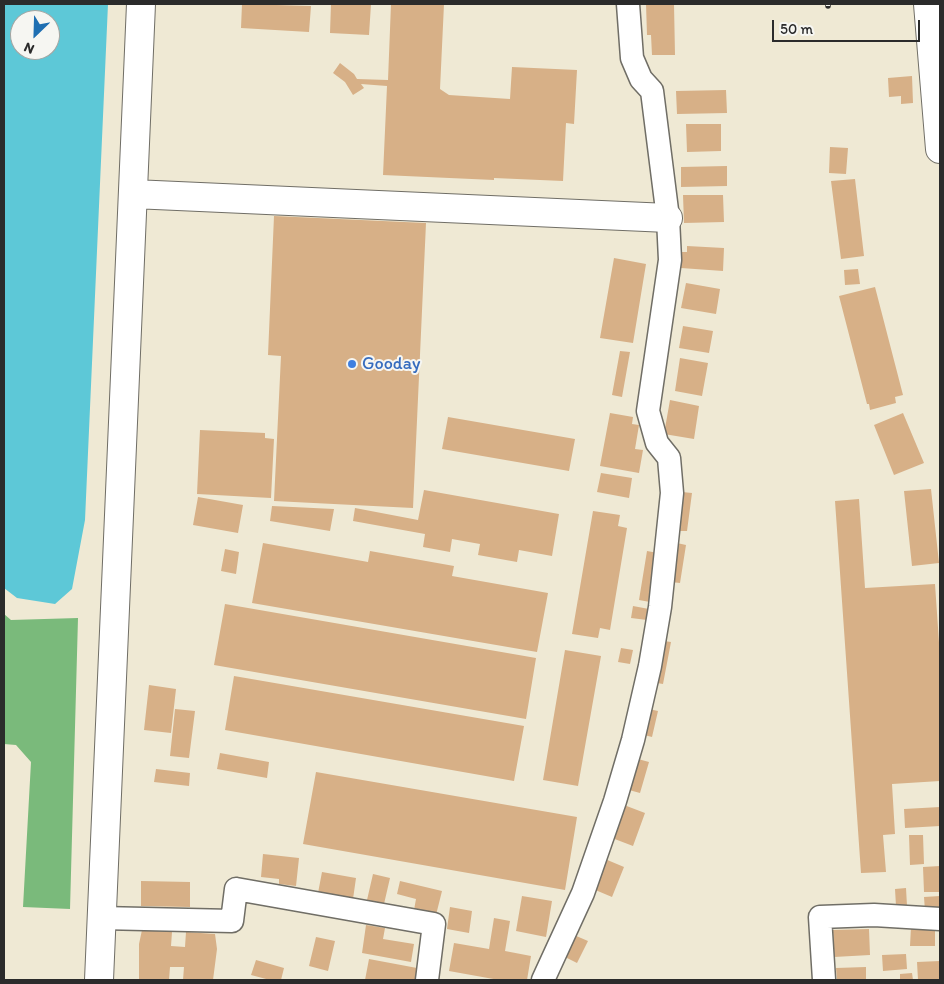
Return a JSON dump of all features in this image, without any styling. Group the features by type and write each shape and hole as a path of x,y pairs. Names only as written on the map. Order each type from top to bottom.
{"street":[{"path":"99,980 141,4"},
{"path":"543,980 583,893 615,800 637,721 650,666 660,607 672,493 669,458 658,443 648,411 670,260 668,218 652,91 641,79 632,58 628,4"},
{"path":"928,4 940,137"},
{"path":"133,194 668,218"},
{"path":"101,918 232,921 236,889 434,924 427,980"},
{"path":"824,980 820,917 874,915 940,919"}],"green space":[{"path":"4,614 11,620 78,618 70,909 23,907 31,762 16,745 4,744"}],"water":[{"path":"4,4 108,4 85,520 72,589 55,604 17,598 4,588"}],"building":[{"path":"242,4 311,6 309,32 241,28"},
{"path":"331,4 371,4 369,35 330,33"},
{"path":"391,4 444,4 440,89 449,95 510,99 512,67 577,70 574,124 566,123 563,181 383,175 387,86 361,84 364,88 353,95 345,82 333,73 340,63 354,74 357,79 388,80"},
{"path":"646,4 674,4 675,55 652,55 651,35 647,35"},
{"path":"912,76 913,103 901,104 901,96 889,97 888,78"},
{"path":"726,90 727,113 677,114 676,91"},
{"path":"686,124 721,124 721,151 687,152"},
{"path":"830,147 848,148 846,174 829,173"},
{"path":"727,166 727,186 681,187 681,167"},
{"path":"855,179 864,256 841,259 831,181"},
{"path":"683,195 723,195 724,222 684,223"},
{"path":"274,216 426,223 413,508 274,501 281,356 268,355"},
{"path":"687,246 724,248 723,271 681,268 681,252 687,252"},
{"path":"614,258 646,264 633,343 600,338"},
{"path":"858,269 860,284 845,285 844,270"},
{"path":"686,283 720,289 716,314 681,308"},
{"path":"875,287 903,395 895,397 896,403 870,410 839,296"},
{"path":"683,326 713,331 709,353 679,348"},
{"path":"620,351 630,352 622,397 612,395"},
{"path":"680,358 708,363 702,396 675,391"},
{"path":"670,400 699,406 694,439 664,434"},
{"path":"610,413 633,417 632,424 639,425 635,449 643,450 639,473 600,466"},
{"path":"903,413 924,463 894,475 874,425"},
{"path":"448,417 575,439 569,471 442,449"},
{"path":"200,430 265,433 265,438 274,439 271,498 197,494"},
{"path":"601,473 632,478 629,498 597,492"},
{"path":"931,489 939,563 912,566 904,491"},
{"path":"424,490 559,514 552,556 519,550 517,562 478,555 480,544 452,539 450,552 423,547 425,534 353,521 355,508 418,520"},
{"path":"682,492 692,493 687,531 678,531"},
{"path":"198,497 243,505 238,533 193,525"},
{"path":"859,499 865,588 935,584 940,657 940,781 892,784 895,834 883,835 886,872 861,873 835,501"},
{"path":"272,506 334,509 330,531 270,521"},
{"path":"593,511 620,515 618,526 627,528 610,630 600,628 598,638 572,634"},
{"path":"263,543 368,562 370,551 454,566 452,576 548,593 537,652 252,603"},
{"path":"677,543 686,545 680,583 671,582"},
{"path":"225,549 239,552 236,574 221,571"},
{"path":"647,551 658,553 650,602 639,600"},
{"path":"225,604 536,658 526,719 214,665"},
{"path":"633,606 649,609 647,620 631,618"},
{"path":"664,641 671,642 663,684 657,683"},
{"path":"621,648 633,650 630,664 618,662"},
{"path":"565,650 601,656 578,786 543,780"},
{"path":"234,676 524,726 514,781 225,730"},
{"path":"149,685 176,689 171,733 144,730"},
{"path":"175,709 195,711 189,758 170,756"},
{"path":"649,709 658,711 652,737 644,735"},
{"path":"220,753 269,762 267,778 217,769"},
{"path":"638,759 649,762 640,793 629,790"},
{"path":"156,769 190,773 189,786 154,782"},
{"path":"316,772 577,817 565,890 303,844"},
{"path":"624,805 645,813 633,846 612,838"},
{"path":"940,807 940,826 905,828 904,809"},
{"path":"909,835 923,835 924,864 910,865"},
{"path":"263,854 299,858 296,886 279,884 279,879 261,877"},
{"path":"605,859 624,867 612,897 593,889"},
{"path":"940,866 940,892 924,892 923,867"},
{"path":"322,872 356,878 353,899 318,893"},
{"path":"373,874 390,878 384,904 367,900"},
{"path":"141,881 190,882 190,907 141,906"},
{"path":"400,881 442,891 436,915 414,910 416,899 397,894"},
{"path":"906,888 907,906 896,906 895,889"},
{"path":"522,896 552,901 546,937 516,931"},
{"path":"940,896 940,910 925,911 924,897"},
{"path":"450,907 472,911 469,933 447,929"},
{"path":"494,918 510,921 505,951 531,956 527,980 499,980 449,971 454,943 489,949"},
{"path":"366,925 385,928 383,939 414,944 411,962 362,953"},
{"path":"911,927 935,927 935,946 910,946"},
{"path":"869,929 870,955 834,957 833,930"},
{"path":"142,930 172,932 171,946 185,947 186,932 215,934 217,949 213,980 183,980 184,967 170,967 169,980 139,979 139,944"},
{"path":"574,935 588,941 577,963 563,956"},
{"path":"316,937 335,941 328,971 309,966"},
{"path":"906,954 907,969 883,971 882,955"},
{"path":"369,959 417,968 415,980 365,980"},
{"path":"256,960 284,968 281,980 270,980 251,975"},
{"path":"940,961 940,980 918,980 917,962"},
{"path":"866,967 866,980 837,980 836,968"},
{"path":"912,973 913,980 900,980 900,974"}],"place":[{"name":"Gooday","path":"352,364"}]}
